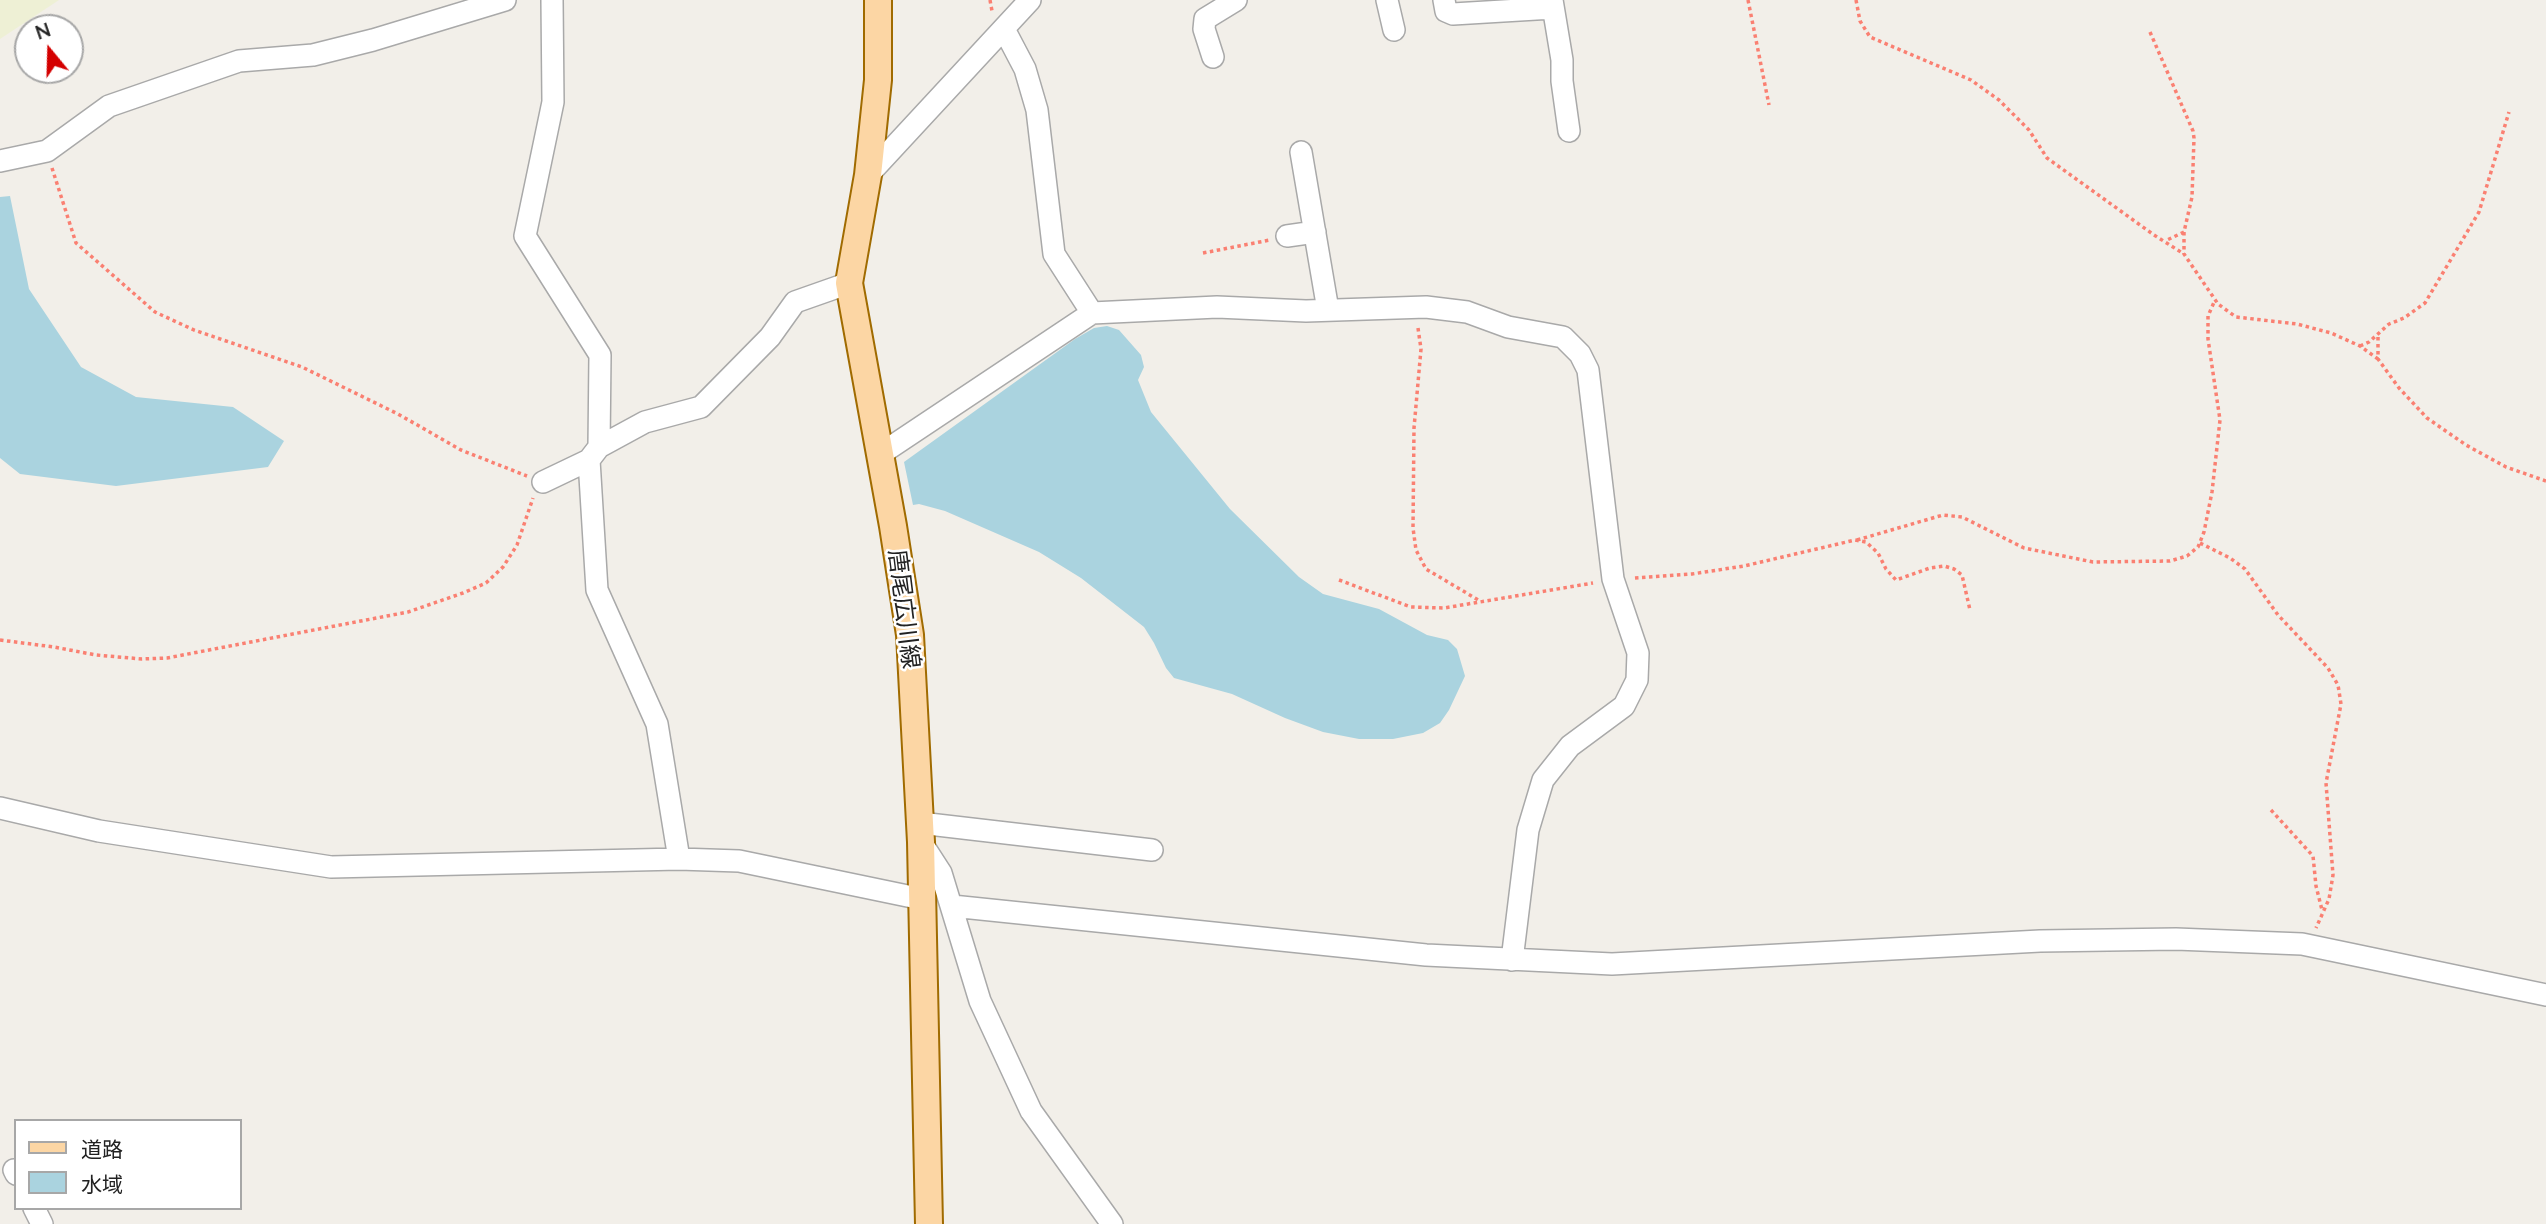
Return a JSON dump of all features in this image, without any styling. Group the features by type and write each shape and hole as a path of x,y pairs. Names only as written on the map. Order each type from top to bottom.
{"main road":[{"name":"唐尾広川線","path":"878,0 878,80 868,175 849,283 910,635 920,832 929,1224"}],"street":[{"path":"0,161 47,151 109,106 239,61 313,55 373,40 505,0"},
{"path":"552,0 553,102 525,236 600,355 594,453 597,590 657,724 679,859"},
{"path":"868,175 1030,0"},
{"path":"1213,57 1204,29 1205,19 1236,0"},
{"path":"1387,0 1394,30"},
{"path":"1444,0 1446,10 1452,14 1553,4 1569,131"},
{"path":"1004,29 1025,69 1037,110 1054,254 1093,313"},
{"path":"1301,152 1328,310"},
{"path":"1287,236 1315,232"},
{"path":"543,482 645,422 701,407 770,337 795,302 849,283"},
{"path":"879,455 1093,313 1217,307 1328,310 1416,307 1467,312 1507,327 1563,338 1580,354 1588,370 1614,579 1639,653 1637,680 1624,706 1570,746 1543,780 1528,830 1512,960"},
{"path":"0,808 99,831 331,867 679,859 738,861 922,899"},
{"path":"920,832 1152,850"},
{"path":"920,832 941,873 980,1001 1031,1111 1112,1224"},
{"path":"952,906 1426,955 1612,964 2040,941 2163,939 2309,945 2546,995"}],"path":[{"path":"1748,0 1769,106"},
{"path":"1856,0 1860,21 1870,37 1971,80 1999,100 2029,130 2047,158 2184,254 2215,300 2236,317 2297,324 2331,333 2360,345 2378,359 2399,388 2427,418 2466,445 2506,467 2546,481"},
{"path":"2150,32 2193,131 2192,197 2184,232 2184,254"},
{"path":"2360,345 2378,337 2389,324 2404,318 2425,303 2479,212 2510,112"},
{"path":"0,640 96,655 167,658 408,612 486,583 503,567 517,545 529,504 543,482 461,450 398,414 302,367 194,330 155,312 76,243 47,151"},
{"path":"2165,241 2184,232"},
{"path":"1203,253 1287,236"},
{"path":"1339,580 1411,607 1444,608 1614,579 1692,574 1744,566 1855,540 1943,515 1962,517 2024,548 2093,562 2170,561 2187,556 2200,543 2212,492 2220,420 2208,339 2208,316 2215,300"},
{"path":"1416,307 1421,349 1414,428 1413,528 1416,550 1426,569 1482,602"},
{"path":"2378,337 2378,359"},
{"path":"1855,540 1866,542 1896,580 1930,568 1944,566 1954,569 1962,575 1970,610"},
{"path":"2200,543 2245,569 2278,615 2328,668 2338,685 2341,704 2326,783 2333,875 2329,899 2309,945"},
{"path":"2271,810 2313,856 2316,886 2323,911"}],"green space":[{"path":"0,0 59,0 38,14 14,14 14,30 0,39"}],"water":[{"path":"10,196 29,289 81,367 136,397 233,407 284,441 268,467 116,486 20,474 0,458 0,197"},
{"path":"1107,326 1119,330 1141,355 1144,367 1138,380 1151,412 1230,509 1299,577 1323,594 1379,609 1427,635 1448,640 1457,649 1465,676 1440,723 1423,733 1393,739 1359,739 1323,732 1232,694 1174,678 1144,627 1081,578 1039,552 945,511 913,505 904,462 1075,339 1094,328"}]}
